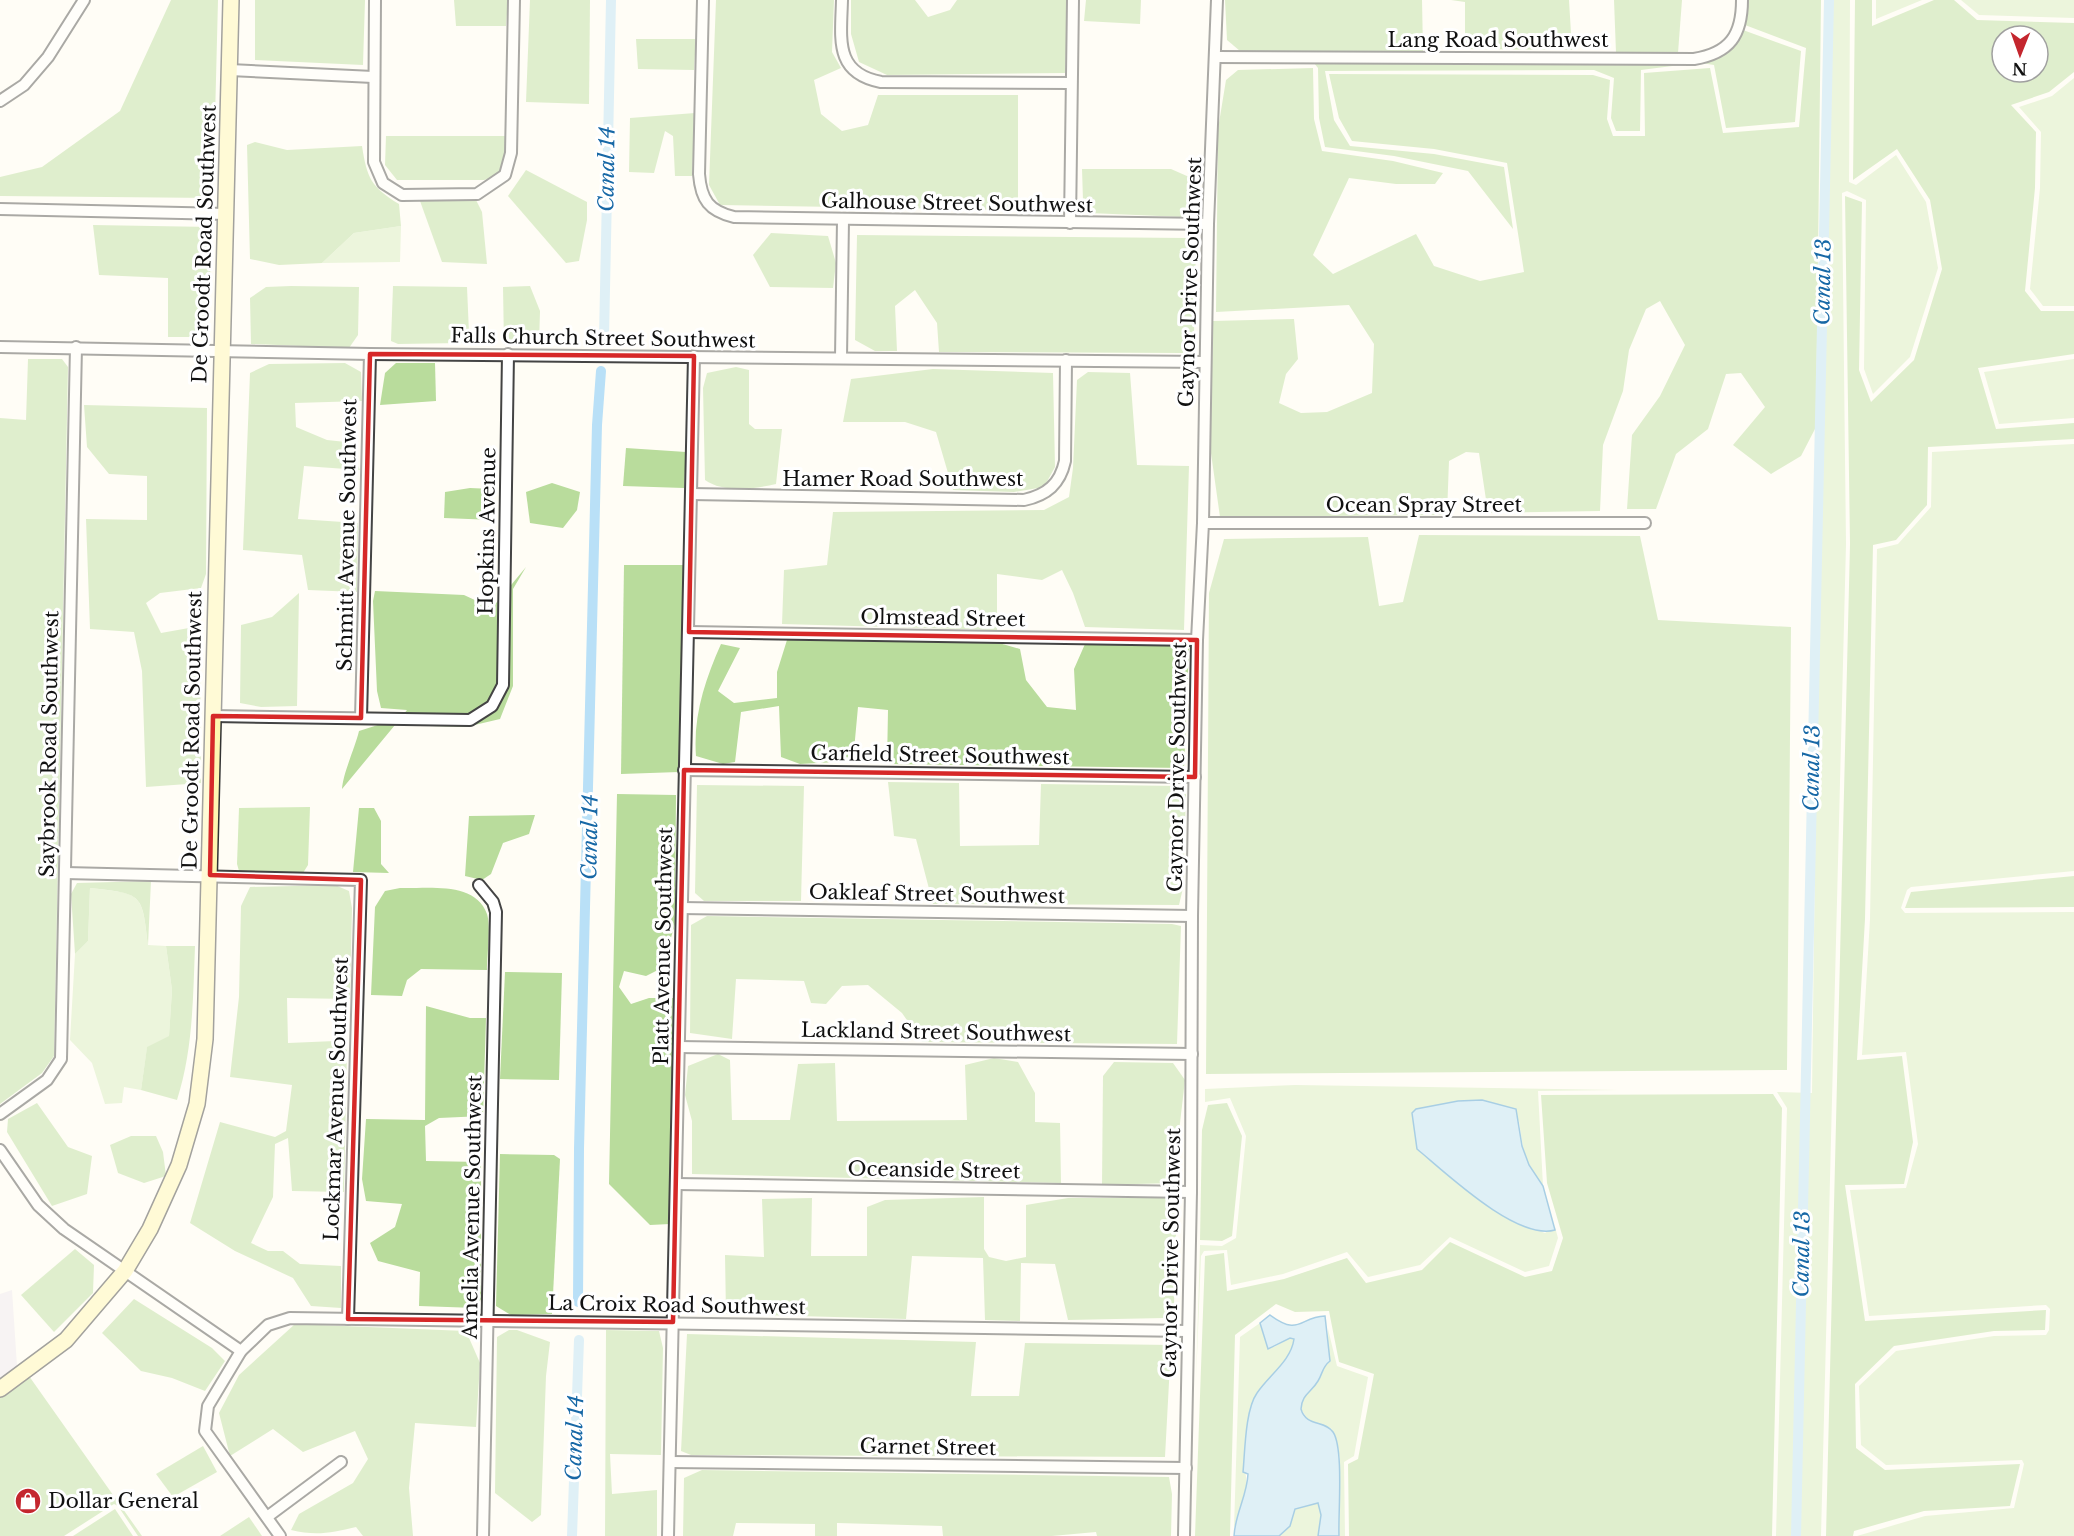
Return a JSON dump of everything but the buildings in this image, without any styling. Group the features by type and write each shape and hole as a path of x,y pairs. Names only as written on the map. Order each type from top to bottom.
{"street":[{"path":"0,101 30,78 48,57 84,0"},
{"name":"De Groodt Road Southwest","path":"0,1389 66,1340 124,1271 150,1229 179,1165 197,1104 205,1039 231,0"},
{"path":"375,0 374,162 384,183 402,195 477,194 505,175 511,153 514,0"},
{"name":"Galhouse Street Southwest","path":"703,0 700,191 707,205 718,213 734,217 843,220 1208,224"},
{"path":"842,0 843,55 851,70 864,79 881,82 1071,83"},
{"path":"1070,223 1073,0"},
{"name":"Gaynor Drive Southwest","path":"1184,1536 1191,1192 1192,916 1197,640 1203,523 1208,224 1217,0"},
{"name":"Lang Road Southwest","path":"1216,57 1694,58 1723,50 1732,40 1742,15 1742,0"},
{"path":"230,70 373,77"},
{"path":"0,209 227,214"},
{"path":"841,358 843,220"},
{"name":"Falls Church Street Southwest","path":"0,347 370,354 1205,362"},
{"name":"Saybrook Road Southwest","path":"0,1114 47,1080 61,1059 76,347"},
{"name":"Schmitt Avenue Southwest","path":"361,718 370,354"},
{"name":"Hopkins Avenue","path":"361,718 470,720 492,706 503,685 508,354"},
{"name":"Platt Avenue Southwest","path":"668,1536 694,356"},
{"name":"Hamer Road Southwest","path":"691,494 1024,500 1040,496 1053,487 1062,473 1065,461 1066,360"},
{"name":"Ocean Spray Street","path":"1203,523 1645,523"},
{"name":"Olmstead Street","path":"689,632 1197,640"},
{"path":"213,716 361,718"},
{"name":"Garfield Street Southwest","path":"684,770 1195,777"},
{"path":"65,873 210,875"},
{"name":"Lockmar Avenue Southwest","path":"210,875 361,880 348,1319"},
{"name":"Amelia Avenue Southwest","path":"478,885 493,902 496,912 483,1536"},
{"name":"Oakleaf Street Southwest","path":"682,908 1192,916"},
{"name":"Lackland Street Southwest","path":"679,1047 1192,1054"},
{"path":"0,1150 38,1205 64,1229 241,1351"},
{"name":"Oceanside Street","path":"676,1184 1191,1192"},
{"name":"La Croix Road Southwest","path":"267,1517 205,1431 208,1406 241,1351 268,1325 290,1318 1188,1331"},
{"path":"280,1536 267,1517 341,1462"},
{"name":"Garnet Street","path":"670,1462 1186,1468"}],"highlighted area":[{"path":"370,354 694,356 689,632 1197,640 1195,777 684,770 673,1322 348,1319 361,880 210,875 213,716 361,718"}],"shaded area":[{"path":"12,1290 17,1366 0,1379 0,1294"}],"green space":[{"path":"171,0 218,0 213,198 0,196 0,177 42,167 120,111"},
{"path":"255,0 365,0 363,65 255,60"},
{"path":"454,0 508,0 506,26 456,26"},
{"path":"530,0 590,0 589,104 526,102"},
{"path":"716,0 834,0 832,52 841,68 814,80 821,114 842,131 868,125 878,95 1018,95 1018,210 720,205 709,185"},
{"path":"851,0 915,0 928,17 950,10 957,0 1068,0 1065,73 887,75 859,62 851,34"},
{"path":"1086,0 1141,0 1140,24 1084,21"},
{"path":"1225,0 1422,0 1423,51 1240,51 1227,40"},
{"path":"1451,0 1569,0 1572,50 1465,49 1465,2"},
{"path":"1614,0 1682,0 1678,53 1616,53"},
{"path":"1746,0 1821,0 1816,427 1801,456 1771,474 1733,445 1765,407 1741,373 1726,374 1708,429 1676,454 1656,509 1627,509 1632,435 1660,396 1685,345 1660,301 1646,309 1629,350 1623,391 1603,445 1600,511 1488,513 1479,453 1466,452 1449,461 1447,515 1220,517 1210,446 1213,321 1294,319 1298,359 1286,374 1279,403 1301,413 1327,412 1372,393 1374,344 1349,305 1216,312 1218,129 1226,80 1238,70 1313,68 1314,119 1322,151 1393,161 1443,173 1435,184 1396,184 1349,178 1313,255 1333,274 1416,234 1434,266 1480,281 1524,272 1507,163 1434,149 1352,141 1339,118 1329,74 1593,75 1610,80 1607,119 1613,136 1645,136 1644,73 1710,68 1723,133 1799,127 1806,48 1745,25"},
{"path":"1826,0 1850,0 1849,182 1856,185 1896,155 1926,202 1938,268 1910,357 1873,394 1864,369 1866,200 1847,191 1842,193 1846,544 1821,1536 1776,1536 1787,1108 1777,1092 1812,1093"},
{"path":"1855,0 1872,0 1872,26 1934,0 1954,0 1977,20 2074,23 2074,72 2049,92 2011,105 2036,132 2035,188 2025,291 2041,311 2074,311 2074,354 1978,368 1996,429 2074,423 2074,439 1928,447 1927,505 1896,540 1873,545 1865,919 1857,1060 1902,1056 1913,1142 1904,1184 1845,1185 1865,1321 2046,1310 2045,1330 1994,1331 1894,1346 1855,1384 1856,1448 1885,1470 2020,1464 2010,1506 1924,1511 1854,1531 1853,1536 1826,1536 1850,544 1845,196 1862,202 1859,370 1871,402 1914,360 1942,269 1930,200 1897,149 1853,180"},
{"path":"1876,0 1922,0 1876,19"},
{"path":"1961,0 2074,0 2074,18 1979,15"},
{"path":"1743,30 1801,51 1795,122 1726,128 1714,65 1701,63 1721,56 1736,42"},
{"path":"636,39 696,39 694,70 638,69"},
{"path":"1314,63 1688,64 1641,70 1640,131 1616,131 1611,118 1614,78 1594,70 1325,71 1334,120 1350,146 1434,154 1504,167 1513,229 1468,171 1394,156 1325,147 1319,118 1318,68"},
{"path":"2074,78 2074,306 2043,306 2030,289 2040,188 2041,132 2019,107 2052,96"},
{"path":"695,113 692,176 675,176 673,136 665,131 654,173 629,172 630,118"},
{"path":"386,136 505,136 506,160 497,176 484,180 397,180 385,165"},
{"path":"255,142 287,150 362,146 372,181 376,187 399,204 401,226 354,233 322,263 279,265 250,259 247,145"},
{"path":"1082,169 1171,169 1196,180 1193,205 1183,217 1089,213 1083,201"},
{"path":"526,170 587,202 587,220 579,261 566,263 508,196"},
{"path":"476,200 482,212 487,264 442,262 420,201"},
{"path":"93,225 212,227 208,337 168,337 168,278 99,275"},
{"path":"401,226 400,262 322,263 354,233"},
{"path":"771,233 828,236 836,263 833,288 770,287 753,255"},
{"path":"857,235 1187,238 1196,249 1194,334 1183,353 939,352 937,323 915,290 895,306 897,351 875,351 855,340"},
{"path":"393,286 467,287 469,333 462,343 398,344 391,341"},
{"path":"530,286 540,311 539,344 504,345 503,287"},
{"path":"266,287 359,287 358,335 349,348 251,344 250,298"},
{"path":"28,359 62,359 68,367 54,1056 42,1073 0,1104 0,418 26,420"},
{"path":"2074,359 2074,418 1999,424 1984,372"},
{"path":"345,363 361,372 362,401 295,403 296,427 327,440 346,442 360,470 304,466 298,519 358,523 357,592 308,590 302,555 243,550 250,373 269,364"},
{"path":"396,363 435,363 436,401 380,405 385,373"},
{"path":"736,367 749,370 749,424 755,429 782,429 776,484 730,488 705,480 703,388 707,373"},
{"path":"933,369 1053,373 1055,467 1044,487 1014,492 953,490 936,432 905,422 843,422 851,379"},
{"path":"1088,372 1130,373 1137,465 1189,466 1184,630 1085,627 1062,570 1042,580 997,574 997,630 782,624 784,570 827,565 833,512 1044,510 1069,497 1073,468 1077,380"},
{"path":"84,405 207,408 206,574 201,588 160,593 146,603 161,633 200,626 201,783 146,787 142,671 134,632 90,629 86,519 147,520 147,476 109,474 87,447"},
{"path":"2074,444 2074,871 1911,887 1907,890 1901,908 1905,913 2074,912 2074,1536 1857,1536 1925,1516 2014,1508 2024,1464 2022,1460 1886,1465 1861,1445 1859,1386 1896,1351 1994,1336 2046,1335 2049,1330 2050,1309 2046,1305 1869,1316 1850,1190 1906,1188 1918,1144 1906,1052 1862,1055 1870,919 1877,549 1898,544 1931,507 1932,452"},
{"path":"626,448 686,452 684,488 623,486"},
{"path":"552,483 580,492 577,510 563,528 530,523 526,492"},
{"path":"470,488 492,489 493,520 444,518 445,492"},
{"path":"1419,535 1640,536 1658,620 1791,627 1787,1070 1206,1074 1209,593 1224,539 1368,537 1379,606 1403,602"},
{"path":"624,565 687,565 679,772 621,774"},
{"path":"526,567 513,589 513,686 500,719 466,727 395,725 407,710 381,708 377,691 373,601 375,591 464,595 492,608"},
{"path":"299,593 297,706 261,707 240,703 241,625 272,617"},
{"path":"787,640 999,643 1020,649 1026,680 1047,707 1076,710 1074,669 1085,644 1183,646 1189,649 1184,768 887,764 888,710 858,707 853,761 800,764 781,757 779,706 741,712 735,762 723,764 696,756 696,727 701,698 721,644 740,648 718,691 734,703 777,698 777,672"},
{"path":"381,724 395,725 342,789 359,731"},
{"path":"888,782 959,783 960,846 1039,845 1041,784 1177,786 1186,793 1183,888 1179,905 933,904 916,839 894,836"},
{"path":"697,785 804,786 801,901 704,901 695,893"},
{"path":"617,794 676,795 675,924 662,968 646,976 624,971 619,987 631,1004 649,998 673,998 670,1224 650,1225 609,1184"},
{"path":"310,807 308,865 303,873 239,871 237,864 239,808"},
{"path":"359,808 374,808 381,821 381,864 389,873 353,872"},
{"path":"535,815 529,834 503,843 491,874 482,880 465,876 469,816"},
{"path":"2074,876 2074,907 1905,908 1911,892"},
{"path":"151,881 148,945 144,915 137,899 121,892 90,888 88,941 75,954 71,894 77,883"},
{"path":"335,885 349,891 352,908 350,999 287,998 288,1043 335,1041 347,1050 344,1192 292,1191 288,1138 275,1144 273,1197 251,1243 268,1251 283,1251 300,1264 341,1266 341,1308 311,1306 293,1278 235,1251 190,1223 220,1122 275,1137 286,1131 292,1085 230,1077 239,997 241,906 250,887"},
{"path":"90,888 120,892 136,899 144,915 148,945 166,946 172,990 169,1037 147,1048 141,1090 124,1087 122,1103 105,1104 92,1063 70,1040 75,954 88,941"},
{"path":"400,888 450,889 472,896 481,903 488,919 487,970 421,969 407,980 402,996 371,995 375,907 385,891"},
{"path":"707,916 1172,924 1181,926 1177,1044 922,1042 902,1013 868,985 842,986 826,1004 811,1003 804,981 736,979 732,1039 690,1033 691,925"},
{"path":"166,946 195,946 189,1043 177,1100 141,1090 147,1047 169,1036 172,990"},
{"path":"505,972 562,973 559,1080 500,1079"},
{"path":"426,1006 470,1018 486,1018 483,1116 439,1118 425,1126 426,1161 481,1162 481,1299 476,1308 419,1306 420,1272 378,1261 370,1243 395,1227 402,1204 366,1201 362,1179 366,1119 425,1120"},
{"path":"718,1054 730,1060 732,1120 790,1120 798,1064 835,1063 837,1121 967,1120 965,1065 994,1058 1018,1062 1035,1093 1035,1122 1060,1123 1061,1183 692,1174 692,1121 685,1095 688,1066"},
{"path":"1114,1062 1173,1063 1185,1080 1173,1183 1102,1185 1103,1076"},
{"path":"1295,1085 1619,1090 1538,1091 1543,1186 1528,1165 1519,1121 1503,1111 1490,1105 1467,1100 1412,1113 1413,1119 1519,1224 1545,1233 1555,1227 1558,1238 1549,1266 1525,1272 1450,1237 1420,1265 1368,1277 1347,1252 1283,1274 1231,1285 1227,1250 1204,1251 1201,1256 1196,1381 1200,1245 1222,1246 1236,1238 1246,1136 1230,1098 1205,1102 1205,1089"},
{"path":"1773,1094 1782,1108 1772,1536 1349,1536 1348,1464 1358,1459 1374,1374 1339,1362 1329,1311 1295,1312 1276,1304 1235,1335 1230,1536 1195,1536 1205,1256 1224,1253 1227,1291 1284,1279 1347,1258 1366,1283 1422,1270 1450,1242 1525,1277 1552,1271 1563,1238 1547,1183 1541,1095"},
{"path":"37,1103 68,1147 92,1156 87,1194 52,1206 7,1132 8,1119"},
{"path":"1227,1103 1242,1136 1232,1236 1222,1241 1200,1240 1202,1130 1208,1105"},
{"path":"131,1136 156,1136 163,1152 166,1176 144,1183 118,1173 110,1145"},
{"path":"500,1154 554,1155 560,1159 552,1314 511,1315 496,1306"},
{"path":"984,1197 984,1249 989,1257 1006,1261 1026,1257 1026,1205 1068,1198 1169,1198 1177,1205 1174,1304 1164,1318 1068,1320 1055,1264 1021,1263 1020,1321 985,1320 983,1258 912,1256 906,1319 726,1314 725,1255 764,1257 762,1199 812,1198 811,1256 867,1256 867,1207 885,1200"},
{"path":"75,1249 94,1265 93,1293 54,1332 21,1295"},
{"path":"134,1299 212,1348 225,1361 205,1391 172,1378 141,1371 102,1333"},
{"path":"1260,1323 1274,1347 1290,1338 1295,1338 1293,1349 1248,1427 1244,1461 1247,1485 1234,1528 1240,1337"},
{"path":"295,1324 466,1331 480,1363 476,1427 415,1423 409,1488 413,1536 363,1536 356,1527 324,1533 291,1530 299,1514 353,1483 368,1459 355,1431 303,1452 273,1429 230,1456 219,1413 239,1375"},
{"path":"1328,1329 1337,1366 1368,1377 1354,1456 1344,1462 1345,1536 1339,1536 1340,1460 1338,1446 1331,1428 1309,1421 1301,1409 1303,1400 1318,1381 1323,1369"},
{"path":"509,1330 517,1330 550,1342 546,1376 541,1515 532,1522 495,1493 497,1337"},
{"path":"606,1330 659,1331 663,1348 661,1455 610,1454 612,1494 657,1490 657,1536 605,1536"},
{"path":"687,1334 976,1342 971,1396 1019,1396 1025,1343 1171,1345 1165,1457 691,1455 681,1451"},
{"path":"29,1376 142,1536 138,1536 118,1506 114,1504 64,1536 0,1536 0,1396"},
{"path":"203,1446 217,1472 173,1497 156,1474"},
{"path":"702,1470 1169,1477 1172,1494 1171,1536 1097,1536 1096,1532 1052,1536 943,1536 942,1526 837,1523 837,1536 815,1536 815,1524 736,1523 733,1536 683,1536 684,1478"},
{"path":"1318,1503 1321,1515 1318,1536 1279,1536 1290,1526 1295,1509"},
{"path":"115,1509 133,1536 73,1536"},
{"path":"249,1517 262,1536 220,1536"}],"water":[{"path":"1482,1100 1516,1109 1522,1146 1529,1165 1543,1186 1555,1230 1539,1231 1502,1216 1463,1188 1417,1149 1412,1113 1416,1109 1458,1101"},
{"path":"1270,1315 1288,1325 1325,1316 1330,1361 1305,1397 1301,1409 1303,1415 1311,1421 1330,1428 1336,1440 1339,1466 1339,1536 1318,1536 1321,1515 1318,1503 1295,1509 1290,1526 1279,1536 1234,1536 1236,1520 1247,1482 1248,1474 1243,1472 1246,1431 1253,1400 1289,1354 1294,1339 1290,1338 1268,1349 1260,1323"}],"waterway":[{"name":"Canal 14","path":"604,338 611,0"},
{"name":"Canal 13","path":"1796,1536 1829,0"},
{"name":"Canal 14","path":"578,1302 579,1149 597,425 601,371"},
{"name":"Canal 14","path":"572,1536 579,1340"}],"place":[{"name":"Dollar General","path":"28,1501"}]}
